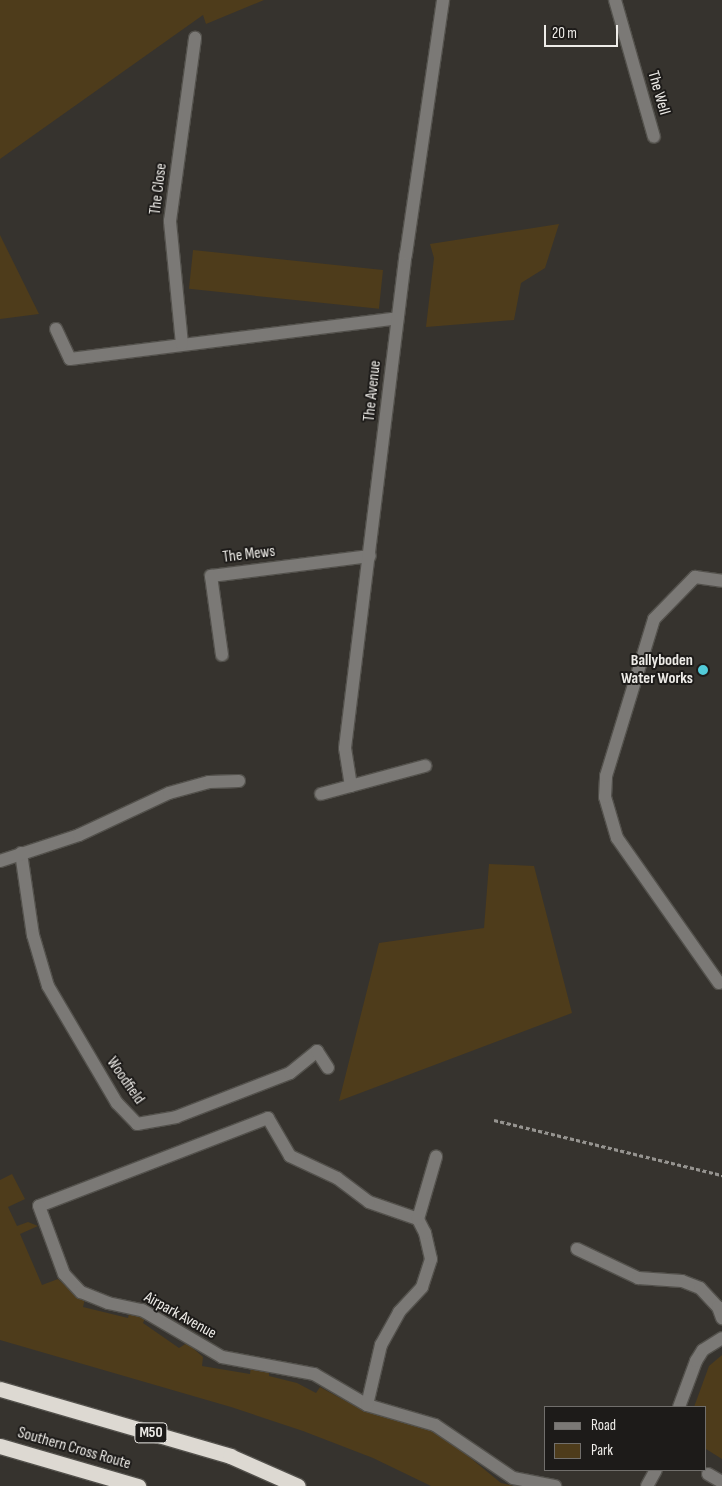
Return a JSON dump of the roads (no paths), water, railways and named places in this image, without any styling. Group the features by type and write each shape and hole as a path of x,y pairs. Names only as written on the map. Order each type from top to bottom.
{"highway":[{"name":"M50","path":"0,1389 230,1456 298,1486"},
{"name":"Southern Cross Route","path":"0,1446 138,1486"}],"street":[{"name":"The Avenue","path":"351,786 345,748 370,556 397,318 443,0"},
{"name":"The Well","path":"615,0 654,137"},
{"name":"The Close","path":"182,344 170,221 195,38"},
{"path":"56,329 70,359 397,318"},
{"name":"The Mews","path":"222,655 211,576 370,556"},
{"path":"719,983 617,838 605,797 606,776 654,619 695,577 722,581"},
{"path":"321,794 425,766"},
{"path":"0,861 103,825 169,793 209,782 239,781"},
{"name":"Woodfield","path":"21,853 32,936 48,986 117,1103 137,1124 176,1117 290,1073 317,1051 328,1068"},
{"name":"Airpark Avenue","path":"418,1219 369,1202 337,1178 290,1156 268,1118 39,1206 64,1274 81,1292 108,1303 142,1310 222,1357 314,1374 367,1405 435,1425 513,1478 555,1486"},
{"path":"367,1405 381,1346 399,1312 422,1287 431,1259 425,1233 418,1219 436,1157"},
{"path":"577,1249 638,1278 682,1281 700,1288 718,1307 722,1318"},
{"path":"679,1406 696,1360 703,1350 722,1338"},
{"path":"647,1486 655,1471"},
{"path":"708,1474 722,1482"}],"place":[{"name":"Ballyboden Water Works","path":"703,670"}]}
